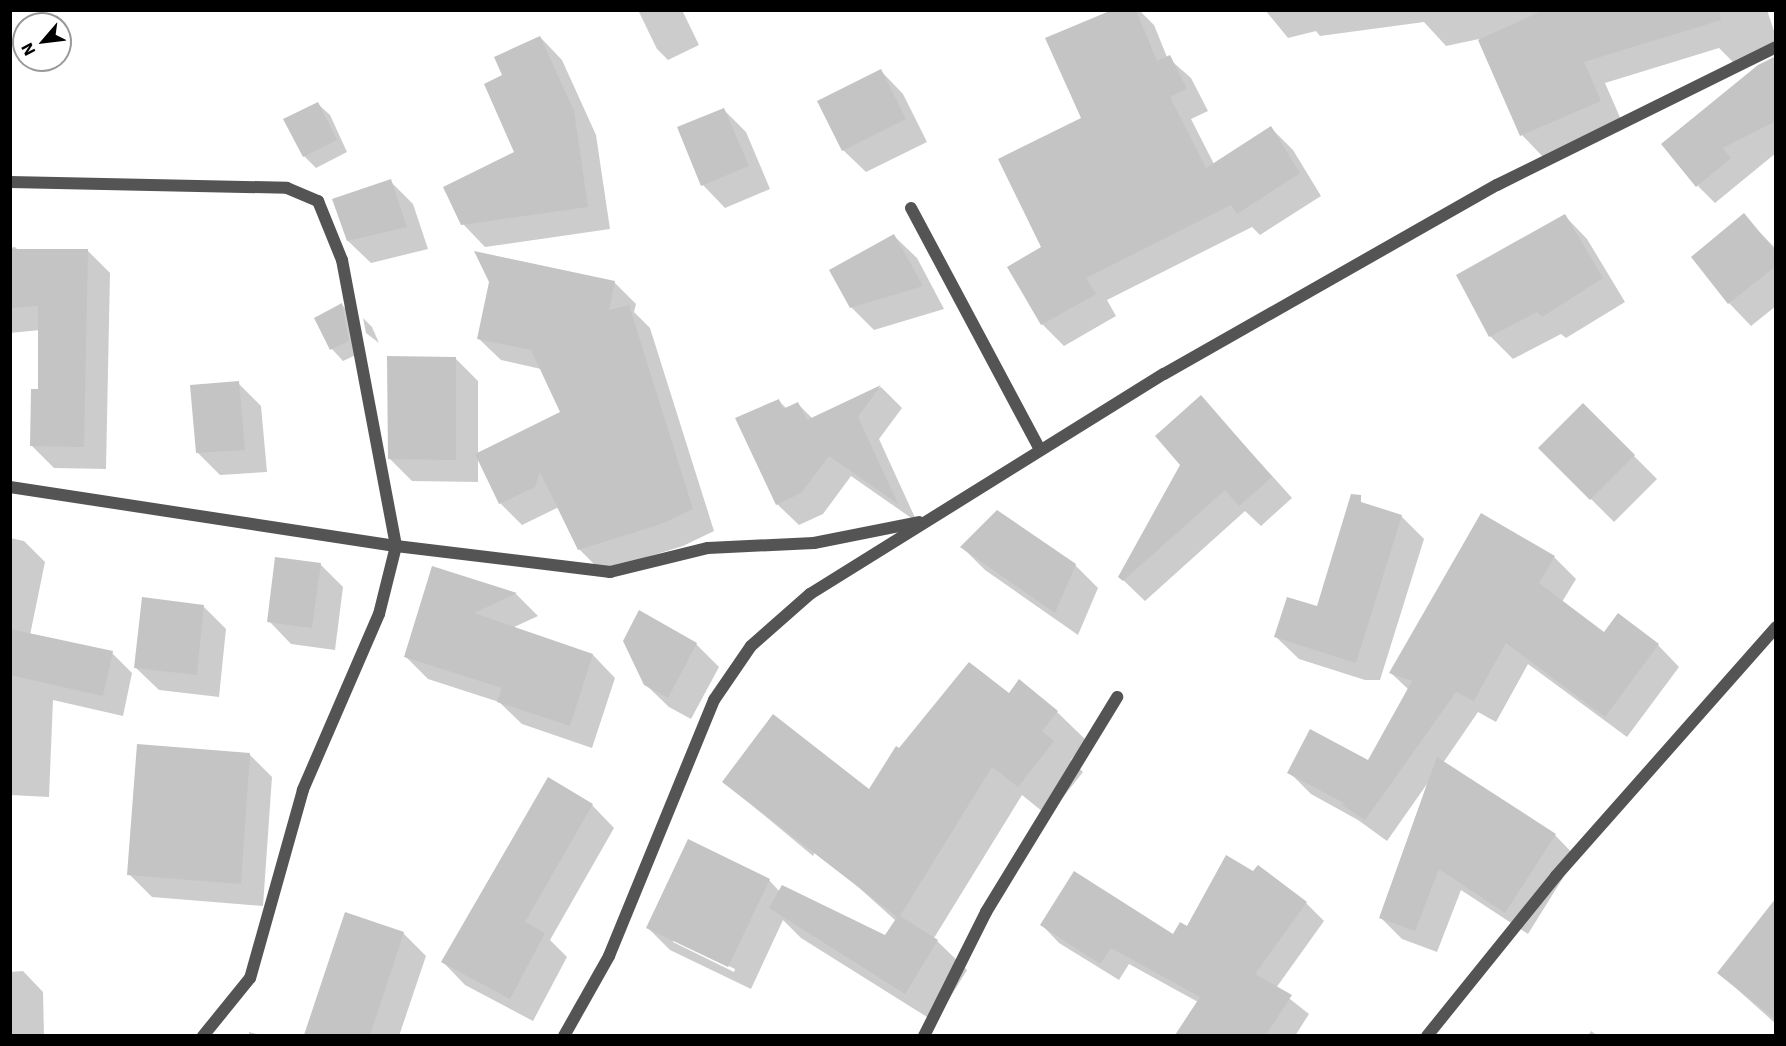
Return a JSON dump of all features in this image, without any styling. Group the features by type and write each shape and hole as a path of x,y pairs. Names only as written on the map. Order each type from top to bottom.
{"street":[{"path":"564,1035 609,956 714,700 751,646 810,594 1164,374 1497,185 1776,47"},
{"path":"10,182 287,188 318,201 342,260 396,546 379,614 303,790 250,978 203,1035"},
{"path":"911,208 1040,450"},
{"path":"10,487 396,546 610,572 708,548 814,543 927,520"},
{"path":"1427,1035 1556,876 1776,627"},
{"path":"924,1035 986,912 1117,697"}],"building":[{"path":"1112,10 1136,10 1157,61 1170,55 1187,89 1170,97 1206,168 1271,126 1300,173 1237,214 1231,205 1086,278 1096,294 1041,325 1007,267 1041,247 998,159 1081,118 1045,38"},
{"path":"1544,10 1719,10 1721,20 1584,62 1601,101 1520,136 1478,40"},
{"path":"540,36 574,111 588,207 461,225 443,187 514,152 484,84 502,75 494,57"},
{"path":"1776,56 1776,121 1723,148 1731,158 1696,187 1661,144 1758,65"},
{"path":"881,69 906,119 842,151 817,101"},
{"path":"318,102 337,140 303,157 283,119"},
{"path":"724,108 749,166 701,186 677,127"},
{"path":"391,179 407,227 347,241 332,199"},
{"path":"1744,213 1776,252 1776,266 1728,304 1691,257"},
{"path":"1565,214 1603,278 1542,317 1537,312 1489,337 1456,275"},
{"path":"894,234 923,286 850,308 829,270"},
{"path":"10,249 88,249 84,447 30,446 31,389 38,389 38,306 10,308"},
{"path":"474,251 615,281 609,310 629,305 693,509 661,524 578,550 540,472 535,487 499,504 475,454 560,412 531,350 477,339 489,282"},
{"path":"342,303 349,341 330,350 314,318"},
{"path":"387,356 456,357 456,460 388,459"},
{"path":"239,381 245,450 196,453 190,385"},
{"path":"881,385 858,417 898,504 829,456 801,493 776,505 735,418 779,399 783,409 798,402 807,420"},
{"path":"1201,395 1272,477 1239,506 1225,490 1123,581 1118,577 1180,465 1155,436"},
{"path":"1583,403 1635,455 1590,500 1538,448"},
{"path":"1351,494 1361,495 1361,502 1402,515 1356,663 1274,637 1287,597 1317,606"},
{"path":"997,510 1076,564 1055,613 960,547"},
{"path":"1481,513 1555,556 1539,583 1604,632 1618,613 1659,644 1605,717 1506,643 1474,701 1456,692 1365,820 1342,805 1344,803 1287,773 1310,729 1368,760 1412,681 1389,673"},
{"path":"275,557 321,563 312,628 267,622"},
{"path":"432,566 517,593 474,613 593,654 570,726 497,702 502,688 404,657"},
{"path":"142,597 204,605 197,675 134,668"},
{"path":"639,610 697,643 668,698 644,685 623,641"},
{"path":"10,629 113,651 103,696 10,675"},
{"path":"969,662 1009,693 1019,679 1058,711 1042,731 1054,741 1018,787 992,767 900,916 938,940 905,994 769,908 782,885 885,935 897,917 722,782 773,714 869,789 896,746 899,748"},
{"path":"137,744 250,753 241,884 127,875"},
{"path":"1437,757 1556,834 1505,913 1439,869 1415,931 1379,918"},
{"path":"548,777 593,804 525,922 545,933 510,999 441,962"},
{"path":"688,839 770,879 728,967 646,928"},
{"path":"1226,855 1253,871 1258,865 1307,902 1255,974 1292,995 1266,1035 1175,1035 1200,997 1111,948 1100,964 1040,925 1074,871 1173,934 1180,922 1187,926"},
{"path":"1776,898 1776,1020 1717,973"},
{"path":"345,912 404,932 370,1035 304,1035"}]}
